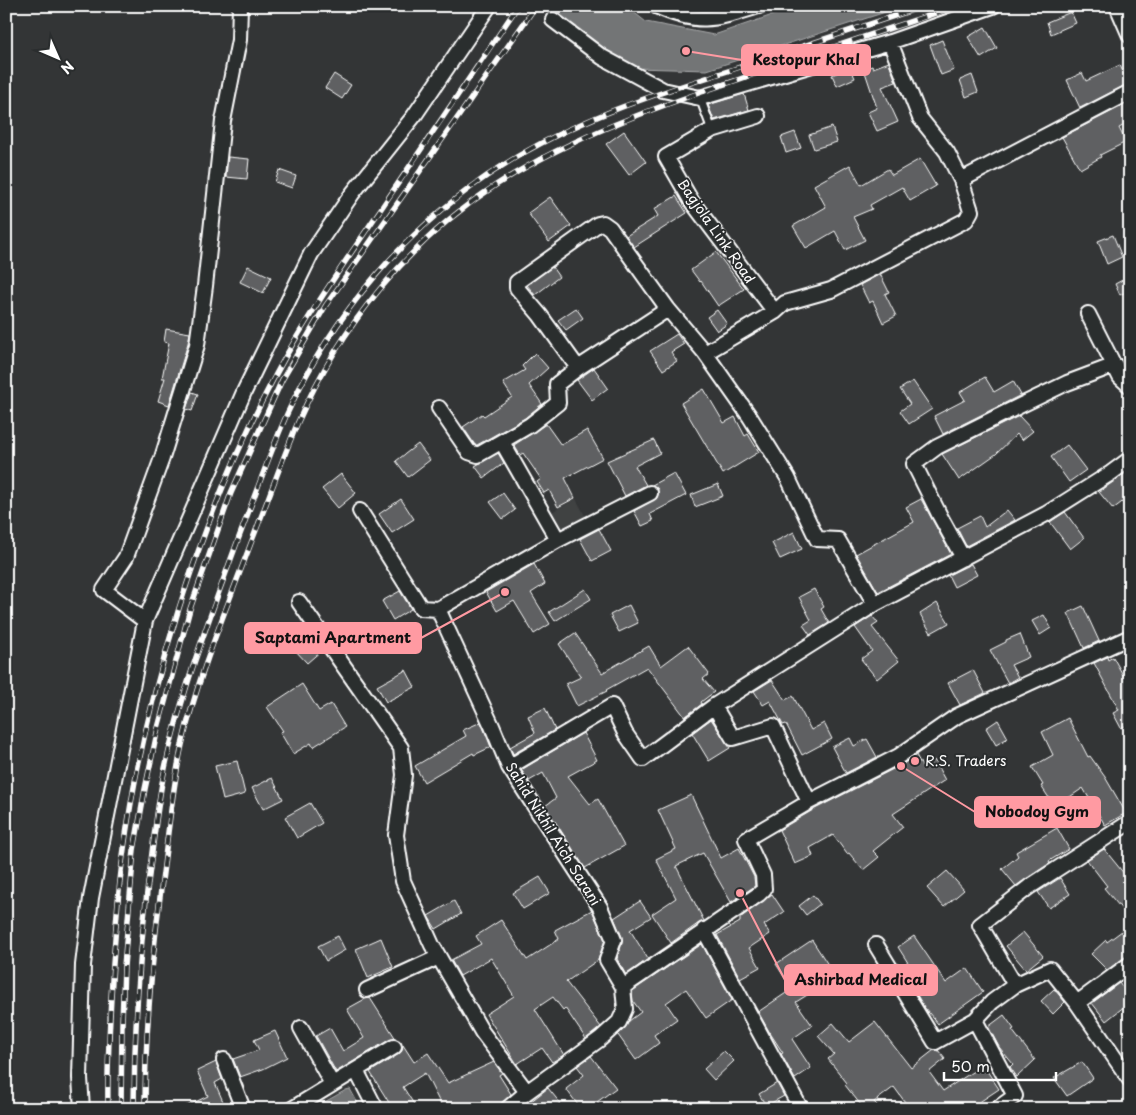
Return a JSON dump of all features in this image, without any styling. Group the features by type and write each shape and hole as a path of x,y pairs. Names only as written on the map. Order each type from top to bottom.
{"street":[{"path":"145,621 104,590 126,557 162,458 197,346 223,121 239,40 240,6"},
{"path":"82,1109 80,1019 83,965 90,907 145,621 244,392 310,254 352,194 414,116 489,6"},
{"path":"657,6 676,15 696,19 720,18 759,6"},
{"path":"553,20 602,57 663,90 700,98 890,42 993,6"},
{"path":"1117,6 1130,36"},
{"path":"706,353 775,312 785,303 831,290 966,220 971,211 961,180 947,152 920,118 890,42"},
{"path":"961,180 1130,92"},
{"name":"Bagjola Link Road","path":"758,116 712,130 666,157 692,202 775,312"},
{"path":"578,368 517,288 517,282 598,224 603,223 610,228 668,309 706,353 750,417 783,471 818,539 838,540 875,604"},
{"path":"439,408 469,452 478,454 530,425 558,403 557,384 578,368 668,309"},
{"path":"1088,314 1120,377 1130,386"},
{"path":"963,558 914,464 938,447 1005,413 1067,383 1115,365"},
{"path":"502,442 558,540"},
{"path":"509,767 612,706 625,733 643,759 714,706 875,604 1046,514 1112,473 1130,459"},
{"path":"360,511 421,608 438,609 558,540 650,494"},
{"path":"299,602 401,748 404,776 396,835 403,881 439,957 482,1032 527,1092"},
{"name":"Sahid Nikhil Aich Sarani","path":"438,609 509,767 600,907 614,940 607,960 623,987"},
{"path":"507,1109 527,1092 600,1039 619,1022 625,1009 623,987 704,930 750,901 764,889 763,875 746,839 808,802 899,756 957,716 1130,637"},
{"path":"714,706 733,738 773,726 808,802"},
{"path":"1015,986 980,925 1029,886 1130,822"},
{"path":"704,930 801,1109"},
{"path":"876,945 935,1042 975,1020 992,1002 1015,986 1050,969 1077,1003 1130,1080"},
{"path":"366,990 439,957"},
{"path":"1077,1003 1130,964"},
{"path":"975,1020 1015,1096 997,1109"},
{"path":"301,1028 332,1084"},
{"path":"292,1109 394,1047"},
{"path":"224,1060 243,1109"},
{"path":"356,1070 376,1109"}],"lane":[{"path":"700,98 712,130"}],"shaded area":[{"path":"540,6 626,6 646,22 714,35 799,6 904,6 707,70 634,68"},
{"path":"576,499 588,521 560,536 548,514"},
{"path":"350,1089 361,1109 312,1109 346,1090"}],"building":[{"path":"1071,12 1076,23 1051,34 1047,22"},
{"path":"985,27 997,48 981,58 968,37"},
{"path":"942,40 954,70 941,75 930,45"},
{"path":"889,62 896,82 882,87 898,122 877,131 868,112 877,108 864,69"},
{"path":"1120,65 1128,84 1080,108 1067,80 1082,73 1086,81"},
{"path":"850,67 855,78 837,86 832,75"},
{"path":"334,74 351,85 342,99 325,88"},
{"path":"972,75 978,92 966,97 960,80"},
{"path":"744,94 749,110 714,120 708,105"},
{"path":"1130,102 1130,122 1119,128 1126,142 1100,155 1101,157 1080,169 1062,137"},
{"path":"832,127 837,142 814,149 809,135"},
{"path":"624,131 646,162 629,175 606,144"},
{"path":"795,132 801,148 786,153 781,137"},
{"path":"228,157 249,159 247,179 226,177"},
{"path":"920,159 936,186 910,201 902,187 870,205 872,209 853,217 865,240 845,250 835,231 806,248 793,226 826,207 814,185 850,165 861,185 888,169 892,175"},
{"path":"279,170 296,176 292,188 275,182"},
{"path":"676,196 687,213 634,247 626,236 658,216 654,209"},
{"path":"550,197 571,226 549,242 528,213"},
{"path":"1113,235 1122,257 1107,264 1098,241"},
{"path":"716,252 744,289 718,306 691,270"},
{"path":"248,266 271,277 263,293 240,282"},
{"path":"552,267 559,277 535,295 527,285"},
{"path":"880,274 889,292 885,294 896,316 883,323 873,301 869,303 860,285"},
{"path":"1130,276 1130,290 1120,295 1115,284"},
{"path":"576,308 583,318 566,330 558,320"},
{"path":"717,310 727,324 717,331 707,317"},
{"path":"166,329 190,333 169,405 158,401 165,378 162,378 169,343 164,342"},
{"path":"677,334 684,344 671,352 677,361 663,370 650,351"},
{"path":"535,353 548,368 529,385 542,404 525,418 475,445 463,427 482,414 484,416 512,397 503,383 525,370 522,366"},
{"path":"594,368 608,388 592,400 577,380"},
{"path":"985,377 994,392 1013,381 1021,395 943,434 934,416 965,400 960,392"},
{"path":"913,381 932,409 909,424 900,411 910,404 900,389"},
{"path":"704,389 724,423 735,417 745,436 748,434 759,452 723,474 681,403"},
{"path":"192,392 198,394 192,411 186,409"},
{"path":"1019,416 1033,431 1022,440 1017,434 996,454 959,480 942,454"},
{"path":"546,424 561,445 587,430 603,458 565,478 575,498 558,507 549,490 544,493 537,482 541,479 523,453 520,455 514,445"},
{"path":"654,440 660,453 635,466 646,485 625,496 607,461"},
{"path":"418,444 430,460 408,477 396,461"},
{"path":"1067,445 1086,470 1069,482 1051,457"},
{"path":"498,453 504,463 484,478 475,466"},
{"path":"1130,470 1130,496 1113,509 1099,492"},
{"path":"674,473 686,495 650,514 653,521 642,526 634,511 657,498 658,489 652,485"},
{"path":"341,474 356,493 338,508 322,489"},
{"path":"718,484 723,496 695,507 691,495"},
{"path":"503,493 515,510 503,519 490,502"},
{"path":"401,499 414,519 392,533 379,514"},
{"path":"921,499 951,554 878,592 856,554 914,522 906,507"},
{"path":"1007,510 1015,520 966,546 957,528 980,516 985,527"},
{"path":"1065,512 1084,538 1070,549 1050,522"},
{"path":"599,529 611,551 592,561 580,539"},
{"path":"794,532 802,549 780,559 772,543"},
{"path":"534,564 545,584 531,593 550,624 534,634 514,601 497,611 486,592"},
{"path":"971,564 977,575 954,587 948,575"},
{"path":"585,589 591,599 555,621 549,612"},
{"path":"814,589 824,607 821,609 829,623 810,635 803,625 811,620 799,597"},
{"path":"400,591 411,609 393,620 382,601"},
{"path":"937,603 949,623 931,633 920,614"},
{"path":"629,605 638,623 619,632 610,615"},
{"path":"1083,606 1099,641 1084,648 1068,613"},
{"path":"1044,615 1051,628 1040,635 1032,621"},
{"path":"872,616 878,623 872,627 899,661 877,679 861,659 872,651 855,627"},
{"path":"310,633 322,650 307,663 294,649"},
{"path":"575,633 602,673 649,646 661,666 688,646 709,674 703,679 714,692 685,717 647,667 577,706 566,684 581,677 559,644"},
{"path":"1020,634 1029,657 1011,665 1018,677 1008,683 990,650"},
{"path":"1107,657 1108,660 1113,657 1123,675 1130,671 1130,730 1127,725 1121,728 1113,713 1119,710 1094,663"},
{"path":"406,670 415,687 386,702 377,686"},
{"path":"973,670 985,693 960,705 948,683"},
{"path":"772,680 785,700 793,696 811,730 824,723 832,739 802,755 786,724 783,725 770,701 763,705 754,691"},
{"path":"302,684 319,711 331,704 345,727 313,747 311,743 293,754 280,732 283,731 267,707"},
{"path":"545,708 555,730 513,754 510,747 535,733 528,716"},
{"path":"1068,718 1088,757 1090,756 1105,777 1126,813 1105,825 1083,788 1055,807 1041,786 1043,785 1032,767 1053,755 1042,732"},
{"path":"711,719 730,748 709,761 692,733"},
{"path":"998,720 1008,738 996,745 986,728"},
{"path":"481,722 491,747 474,755 473,753 424,782 415,766 466,736 463,730"},
{"path":"583,733 597,760 568,776 590,804 598,799 624,846 585,868 545,806 556,798 543,773 529,781 521,770"},
{"path":"850,738 854,746 867,739 877,757 846,773 832,747"},
{"path":"916,755 922,766 934,760 945,780 893,814 903,827 873,851 879,857 863,870 849,853 847,854 833,835 810,848 813,856 795,864 779,830 813,810 903,764"},
{"path":"237,761 245,794 223,800 215,766"},
{"path":"272,778 283,799 263,809 252,788"},
{"path":"691,795 721,858 739,848 754,877 755,886 731,902 703,853 676,866 704,921 671,943 652,914 676,898 656,859 676,849 658,810"},
{"path":"310,803 322,823 297,838 285,817"},
{"path":"1057,828 1069,849 1049,861 1050,863 1016,886 1002,869 1018,856 1016,852"},
{"path":"1104,849 1130,881 1130,919 1104,888 1107,886 1087,860"},
{"path":"947,871 964,890 944,907 927,888"},
{"path":"540,877 550,893 523,909 513,893"},
{"path":"1060,878 1070,894 1049,908 1038,892"},
{"path":"772,894 784,912 764,925 770,934 749,948 760,967 740,978 717,935 740,922 740,918"},
{"path":"813,895 820,904 806,915 799,906"},
{"path":"454,901 461,914 436,929 428,916"},
{"path":"640,901 651,917 630,930 648,959 626,975 617,959 622,937 614,918"},
{"path":"592,910 605,940 598,960 566,982 601,1027 586,1039 565,1008 563,1010 553,997 535,1009 564,1055 552,1062 542,1048 517,1064 486,1014 514,996 491,958 460,976 451,960 481,944 476,936 501,920 527,960 559,939 555,930"},
{"path":"1130,925 1130,955 1107,970 1091,954 1106,940 1107,942"},
{"path":"1023,932 1043,956 1026,970 1006,946"},
{"path":"338,936 345,950 326,961 318,946"},
{"path":"914,936 946,983 967,968 983,992 938,1024 924,1007 914,990 920,986 898,947"},
{"path":"381,938 393,967 368,978 356,949"},
{"path":"812,940 836,977 796,1002 812,1025 792,1039 811,1068 795,1079 781,1054 783,1053 758,1012 792,989 776,964"},
{"path":"702,944 732,1000 706,1018 686,989 666,1003 677,1019 654,1035 659,1043 636,1060 618,1035 629,1021 641,1012 633,1001 632,991"},
{"path":"1119,983 1130,997 1130,1002 1106,1021 1092,1003"},
{"path":"1054,989 1065,1002 1053,1014 1041,1001"},
{"path":"370,998 396,1039 389,1040 336,1072 316,1036 330,1028 343,1051 364,1038 347,1009"},
{"path":"1004,1015 1014,1029 1012,1030 1035,1060 1017,1077 1010,1067 1013,1064 999,1047 988,1027"},
{"path":"875,1022 911,1068 934,1050 938,1050 945,1059 929,1072 943,1091 983,1065 999,1089 969,1109 910,1109 894,1087 874,1102 881,1109 864,1109 828,1059 834,1054 818,1036 833,1023 849,1042"},
{"path":"275,1031 287,1057 263,1069 240,1077 233,1059 259,1050 254,1040"},
{"path":"403,1045 414,1062 428,1053 448,1083 494,1062 502,1073 499,1075 511,1094 496,1109 443,1109 425,1073 403,1087 417,1109 393,1109 370,1072 399,1054 402,1051"},
{"path":"724,1051 734,1061 714,1080 704,1069"},
{"path":"591,1056 616,1088 597,1102 602,1109 581,1109 566,1089 584,1075 577,1066"},
{"path":"216,1062 222,1079 215,1083 225,1106 219,1109 180,1109 208,1096 197,1071"},
{"path":"1082,1062 1093,1078 1067,1096 1054,1078"},
{"path":"777,1083 784,1096 766,1106 759,1094"},
{"path":"548,1088 560,1103 552,1109 521,1109"}],"railway":[{"path":"108,1109 109,1036 116,923 121,869 132,795 161,671 200,547 248,429 299,333 518,6"},
{"path":"121,1109 124,966 134,850 158,728 190,609 231,493 282,380 326,305 536,6"},
{"path":"134,1109 136,1024 145,911 155,830 169,749 214,604 280,431 305,377 326,341 350,307 405,244 436,216 468,189 529,150 584,122 642,99 925,6"},
{"path":"145,1109 148,1023 155,938 173,796 182,745 196,693 213,643 298,422 334,353 356,320 380,289 434,233 496,185 554,152 646,112 957,6"}],"place":[{"name":"Kestopur Khal","path":"686,51"},
{"name":"Saptami Apartment","path":"505,592"},
{"name":"R.S. Traders","path":"915,761"},
{"name":"Nobodoy Gym","path":"901,766"},
{"name":"Ashirbad Medical","path":"740,893"}]}
